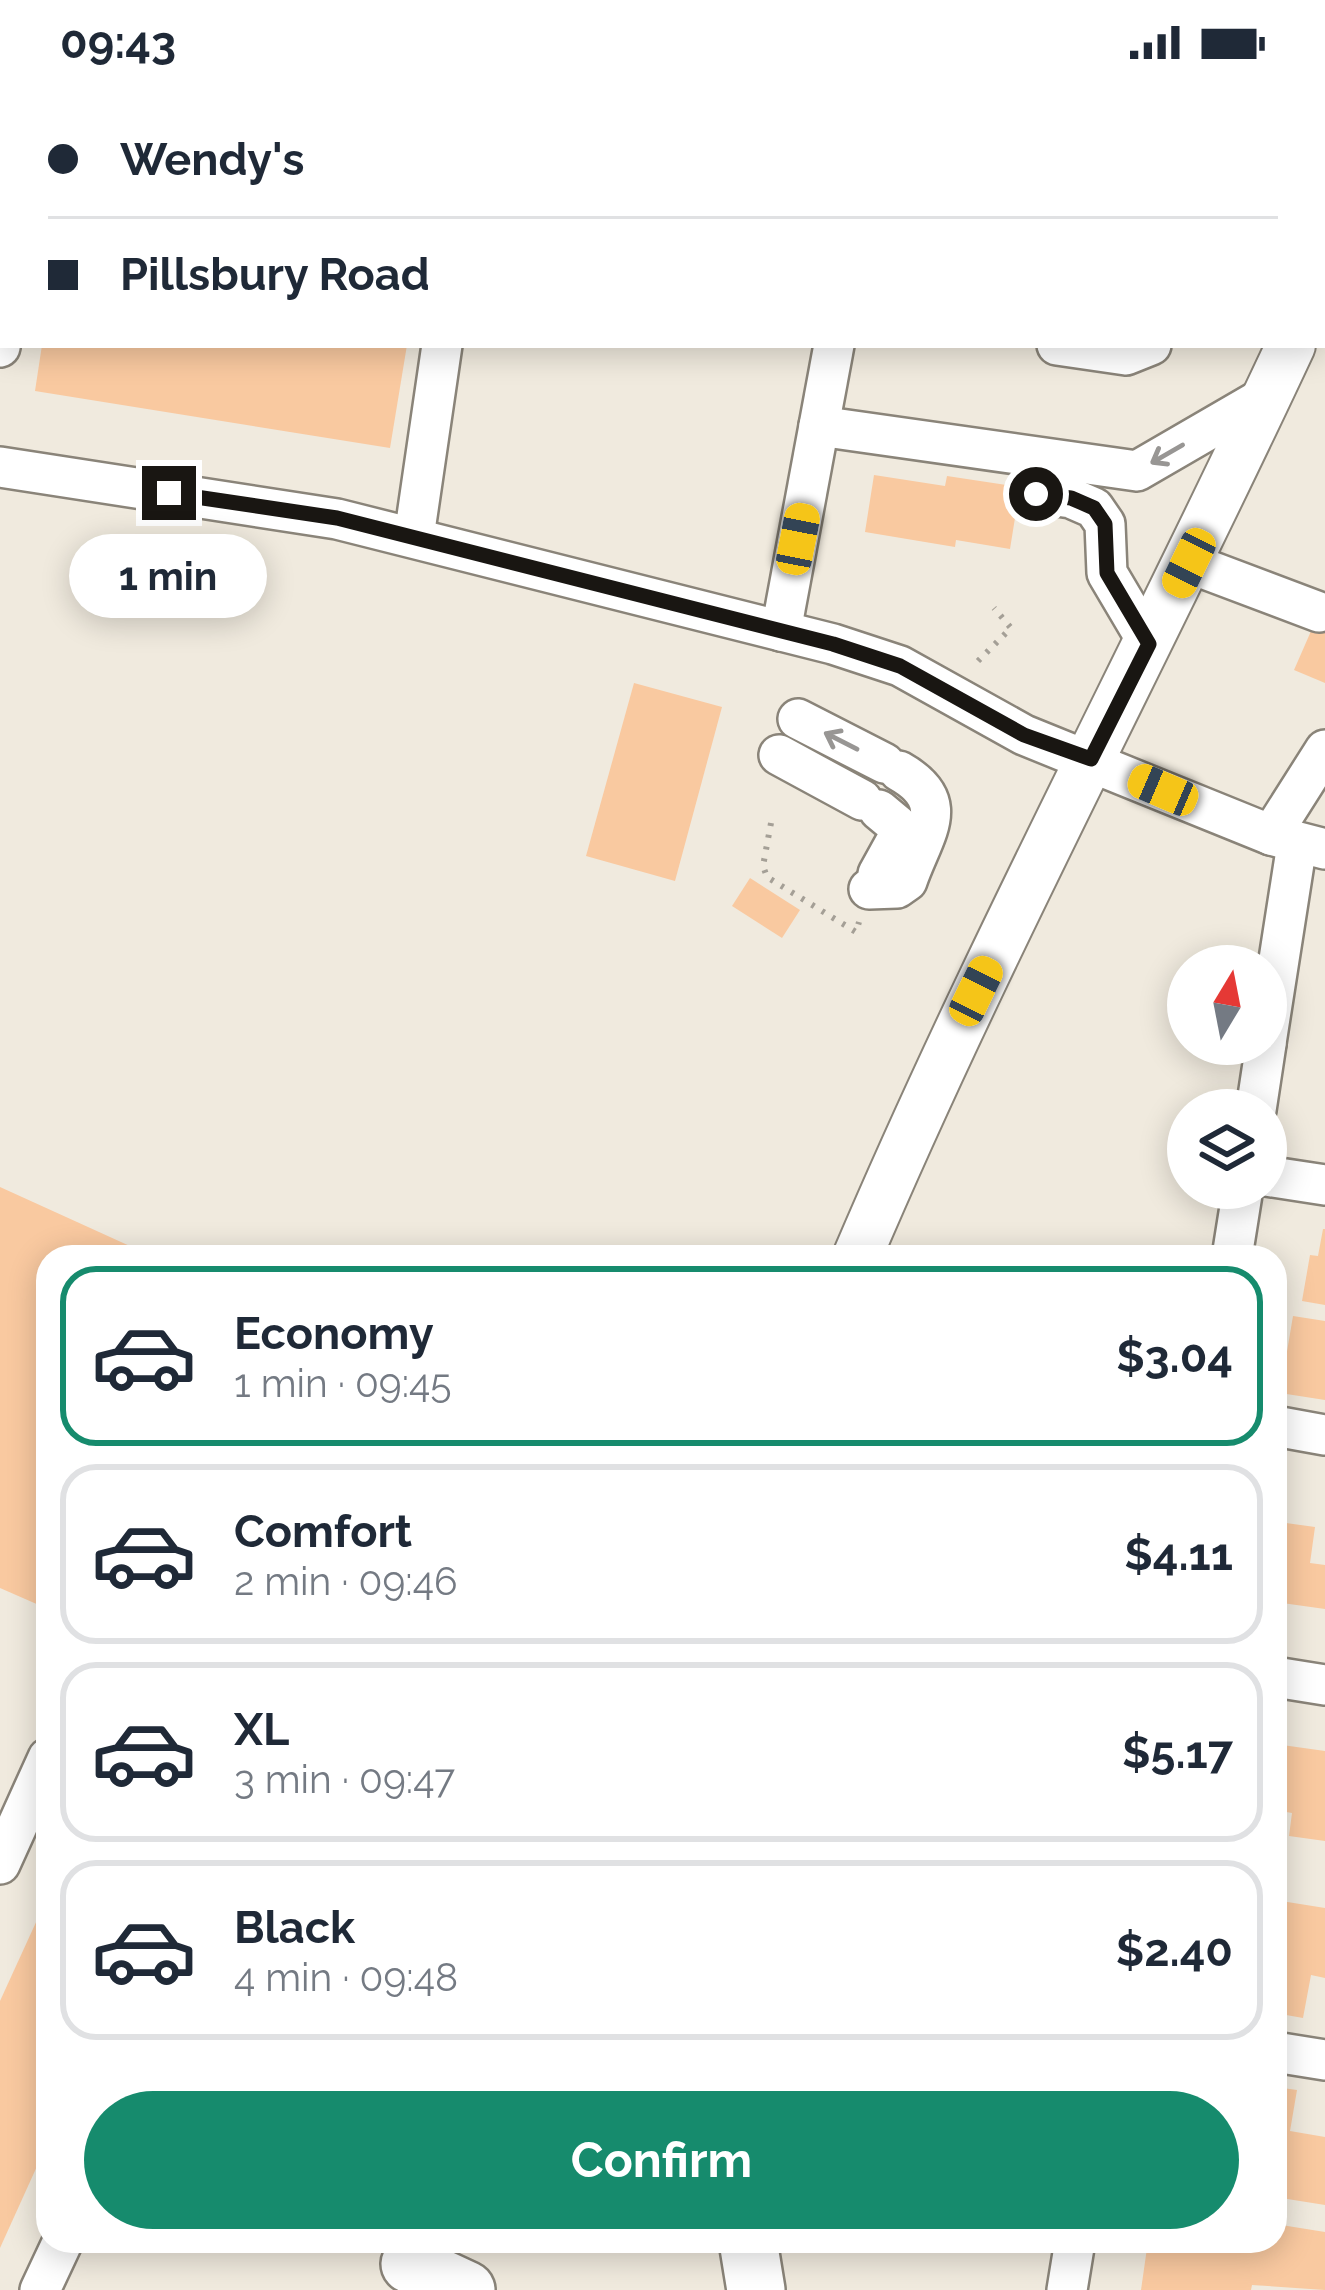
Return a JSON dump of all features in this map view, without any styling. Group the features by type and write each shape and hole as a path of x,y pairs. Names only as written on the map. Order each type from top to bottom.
{"highway":[{"path":"750,2253 756,2290"},
{"path":"410,2265 466,2290"}],"main road":[{"path":"862,1245 962,1023 1290,348"}],"street":[{"path":"414,537 442,348"},
{"path":"781,631 833,348"},
{"path":"1106,348 1139,350"},
{"path":"819,426 1137,471 1268,395"},
{"path":"0,467 337,518 781,631 900,666 1024,735 1298,842"},
{"path":"1036,494 1071,498 1094,508 1105,524 1107,573 1149,644"},
{"path":"1189,563 1319,612"},
{"path":"779,755 898,825 899,836 869,889 897,887 907,881 933,807 929,794 891,767 798,718"},
{"path":"1282,945 1298,842 1325,750"},
{"path":"1287,1179 1325,1185"},
{"path":"1234,1245 1240,1209"},
{"path":"1287,1428 1325,1435"},
{"path":"1287,1679 1325,1685"},
{"path":"0,1864 36,1784"},
{"path":"1287,2053 1325,2060"},
{"path":"40,2290 57,2253"},
{"path":"1066,2290 1073,2253"}],"path":[{"path":"978,661 1011,628 994,608"},
{"path":"771,824 766,877 856,932"}],"building":[{"path":"42,348 407,348 390,448 35,391"},
{"path":"874,475 945,486 947,476 1020,487 1010,549 956,540 955,547 865,532"},
{"path":"1325,599 1325,683 1294,670"},
{"path":"634,683 722,707 675,881 586,856"},
{"path":"750,878 800,910 782,938 732,906"},
{"path":"0,1187 128,1245 36,1245 36,1604 0,1588"},
{"path":"1323,1229 1325,1305 1302,1301 1310,1255 1318,1256"},
{"path":"1293,1316 1325,1321 1325,1400 1287,1394"},
{"path":"1287,1523 1315,1527 1310,1563 1325,1565 1325,1609 1287,1604"},
{"path":"1287,1746 1325,1751 1325,1841 1289,1836 1292,1813 1287,1812"},
{"path":"1287,1902 1325,1908 1325,1978 1311,1975 1303,2018 1287,2015"},
{"path":"36,1922 36,2168 0,2248 0,2001"},
{"path":"1287,2089 1297,2090 1290,2131 1325,2137 1325,2205 1287,2199"},
{"path":"1287,2226 1325,2232 1325,2290 1252,2285 1251,2290 1141,2290 1146,2253 1287,2253"}],"route":[{"path":"169,493 337,518 833,644 900,666 1024,735 1091,759 1149,644 1107,573 1105,524 1094,508 1071,498 1036,494"}]}
